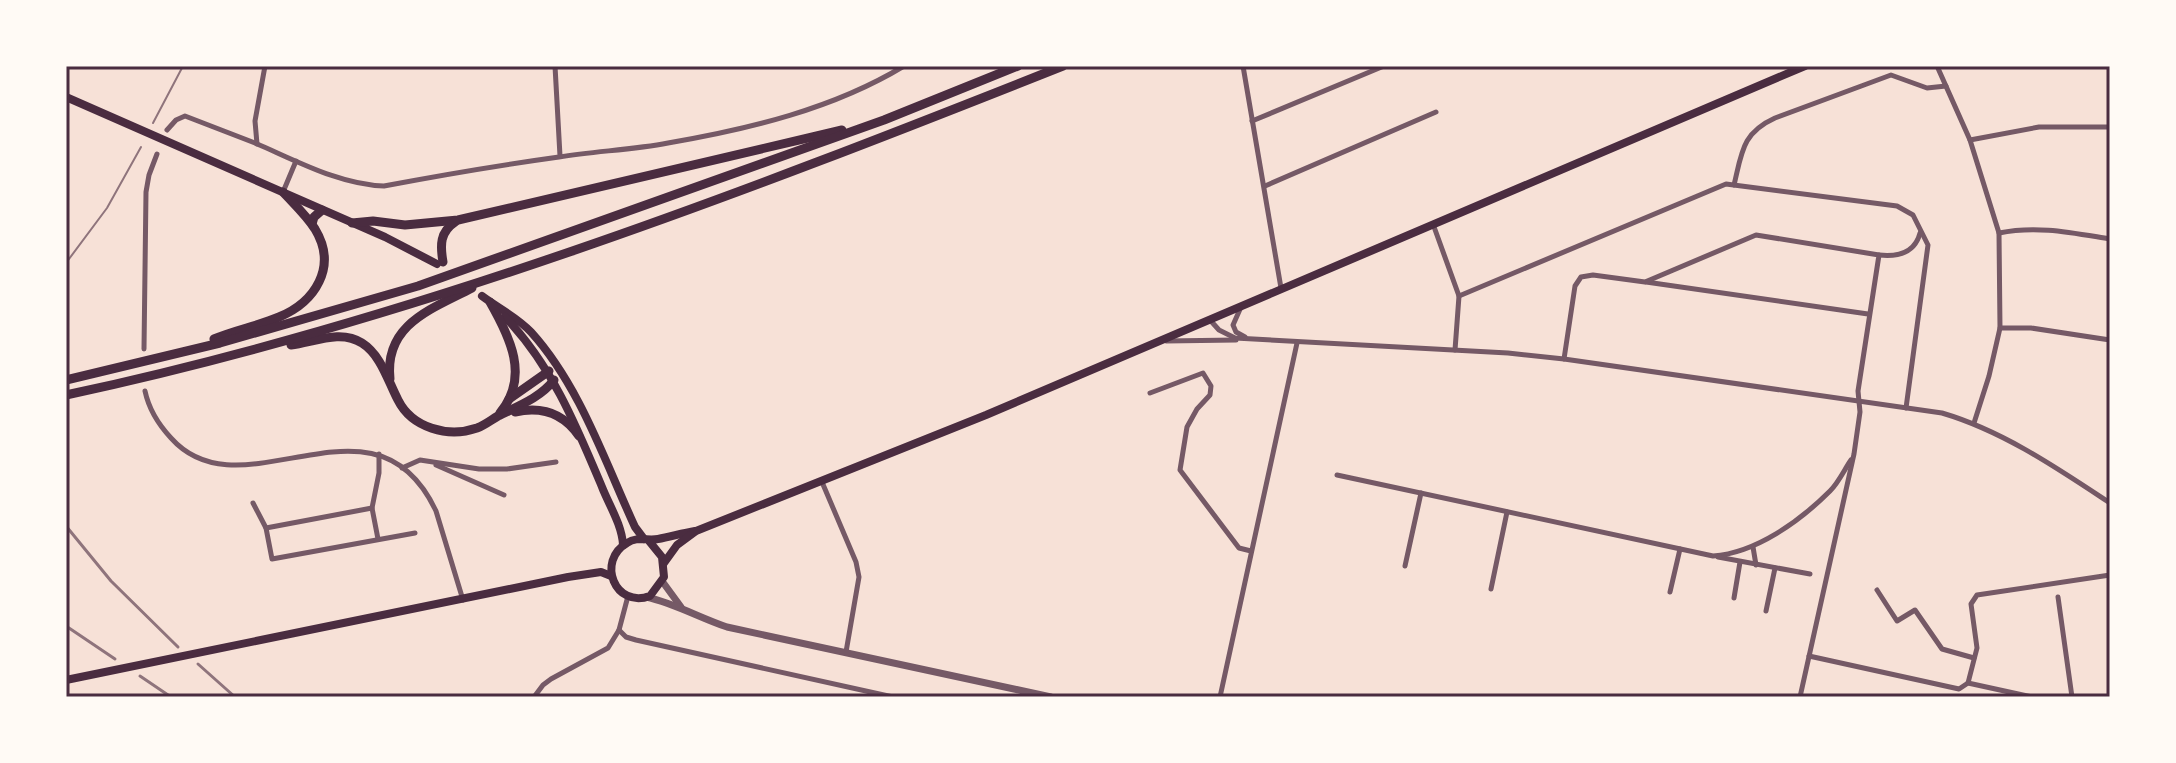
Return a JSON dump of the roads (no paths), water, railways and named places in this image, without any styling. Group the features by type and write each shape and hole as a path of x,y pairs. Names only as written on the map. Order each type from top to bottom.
{"highway":[{"path":"66,380 178,354 418,286 884,120 1018,66"},
{"path":"66,395 260,348 500,274 890,135 1063,66"},
{"path":"352,223 373,221 405,225 458,220 884,120"},
{"path":"178,354 278,317 308,299 320,282 324,260 321,242 312,224 283,192"},
{"path":"312,224 314,217 322,210"},
{"path":"440,263 442,236 458,220"},
{"path":"391,386 389,361 394,343 409,324 500,274"},
{"path":"486,299 511,341 515,354 516,372 509,399 497,417"},
{"path":"260,348 333,337 352,338 373,353 407,413 433,429 449,432 466,431 521,406 554,380"},
{"path":"509,399 554,380"},
{"path":"497,417 527,410 547,411 566,420 579,436"}],"main road":[{"path":"568,577 603,566 623,545 634,539 646,540 696,531 822,482 1805,66"},
{"path":"66,97 440,263"},
{"path":"486,299 525,339 595,440"},
{"path":"486,299 522,324 570,389 635,527 658,550 664,563"},
{"path":"554,380 618,525 623,545"},
{"path":"612,560 611,576 618,589 628,596 646,597 662,581 664,563 677,545 696,531"},
{"path":"66,680 568,577 601,572 611,576"}],"street":[{"path":"257,144 255,121 265,66"},
{"path":"555,66 560,156"},
{"path":"167,130 185,116 296,161 365,185 384,186 560,156 667,144 817,107 904,66"},
{"path":"1243,66 1281,288"},
{"path":"1252,121 1384,66"},
{"path":"1937,66 1970,140 1999,233 2000,328 1974,423"},
{"path":"1734,185 1742,152 1757,126 1891,75 1927,88 1946,86"},
{"path":"1265,186 1436,112"},
{"path":"1970,140 2039,127 2110,127"},
{"path":"144,349 146,192 157,154"},
{"path":"283,192 296,161"},
{"path":"1459,296 1726,184 1897,206 1913,215 1928,245 1906,408"},
{"path":"1433,223 1459,296 1455,350"},
{"path":"1999,233 2016,229 2050,229 2110,239"},
{"path":"1645,282 1756,235 1879,255 1898,255 1915,246 1920,232"},
{"path":"1800,697 1854,454 1860,401 1858,391 1879,255"},
{"path":"1564,359 1575,286 1581,277 1593,275 1868,314"},
{"path":"1241,306 1233,325 1238,334 1249,340"},
{"path":"1210,320 1225,335 1249,340"},
{"path":"2000,328 2031,328 2110,340"},
{"path":"1156,342 1193,338 1249,340 1455,350 1564,359 1942,413 1974,423 2020,447 2110,503"},
{"path":"1220,697 1297,343"},
{"path":"1150,393 1203,373 1211,386 1210,395 1187,427 1180,470 1239,548 1251,551"},
{"path":"145,391 155,418 180,448 207,460 240,466 327,451 379,454 402,468 429,497 436,511 463,600"},
{"path":"378,539 372,508 379,473 379,454"},
{"path":"1713,556 1734,555 1753,547 1795,520 1832,489 1854,454"},
{"path":"402,468 420,460 474,468 507,469 556,462"},
{"path":"432,463 504,495"},
{"path":"474,468 474,482"},
{"path":"1337,475 1740,562 1810,574"},
{"path":"822,482 856,562 859,577 846,652"},
{"path":"1405,566 1421,493"},
{"path":"253,503 266,528 272,559 415,533"},
{"path":"266,528 372,508"},
{"path":"1491,589 1507,512"},
{"path":"1753,547 1756,565"},
{"path":"1670,592 1680,549"},
{"path":"1734,598 1740,562"},
{"path":"1766,611 1775,568"},
{"path":"1809,656 1959,689 1968,683 1977,648 1971,604 1977,595 2110,575"},
{"path":"662,581 685,612"},
{"path":"1877,590 1897,621 1915,610 1942,649 1974,658"},
{"path":"534,697 551,679 608,648 619,630 628,596"},
{"path":"646,597 667,602 727,627 1051,697"},
{"path":"2058,597 2072,697"},
{"path":"619,630 626,637 670,648 893,697"},
{"path":"1968,683 2032,697"},
{"path":"846,697 848,687"}],"tram line":[{"path":"153,123 183,66"},
{"path":"66,263 107,208 141,147"}],"railway":[{"path":"66,526 111,581 178,647"},
{"path":"66,626 115,659"},
{"path":"198,664 235,697"},
{"path":"140,676 171,697"}]}
